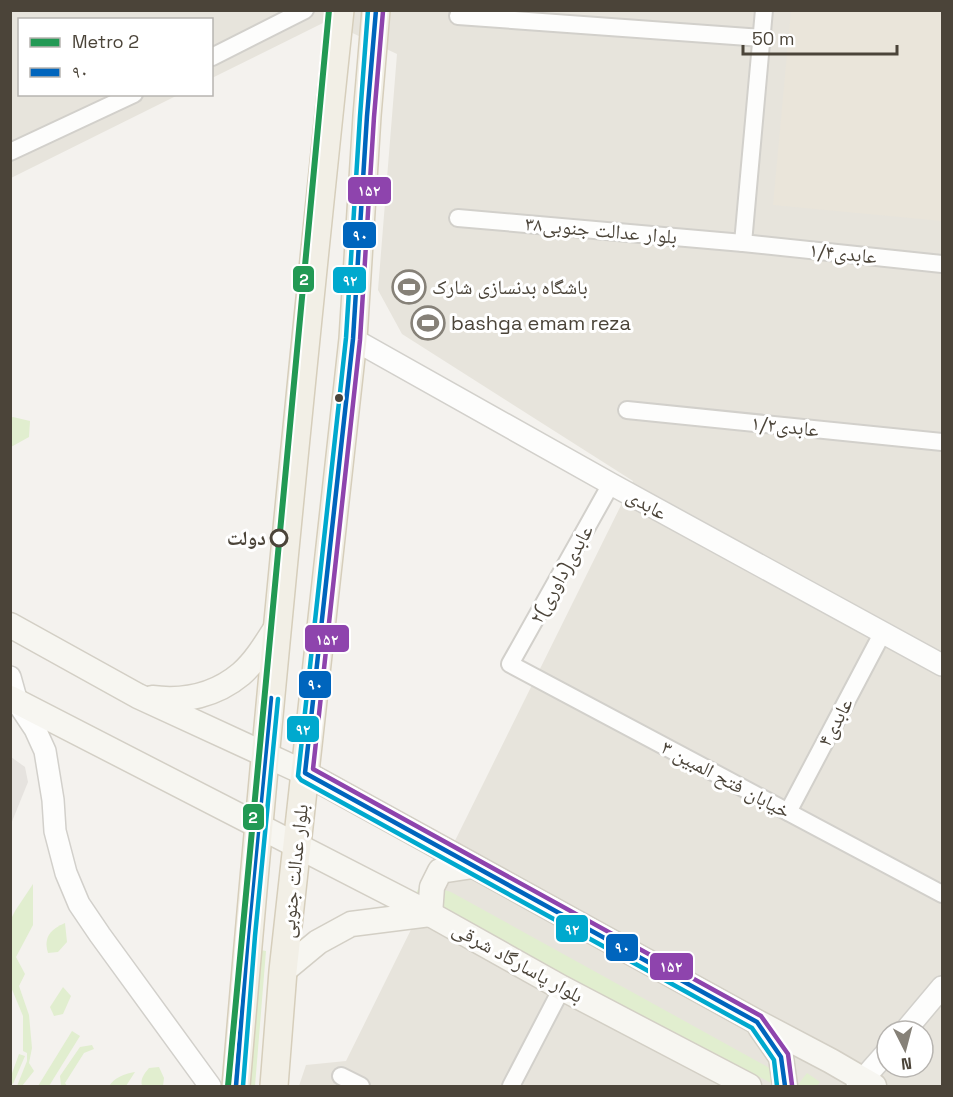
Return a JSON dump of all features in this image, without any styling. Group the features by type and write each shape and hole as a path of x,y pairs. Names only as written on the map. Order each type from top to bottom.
{"main road":[{"name":"بلوار عدالت جنوبی","path":"236,1086 278,625 340,10"},
{"name":"بلوار عدالت جنوبی","path":"274,1086 283,971 352,339 376,10"},
{"path":"10,625 138,696 305,773 831,1061 864,1084"},
{"path":"138,696 164,700 188,699 215,691 241,674 260,653 278,625"},
{"path":"14,700 430,914 432,887 440,871 474,867"},
{"name":"بلوار پاسارگاد شرقی","path":"283,971 318,942 351,924 430,914 562,988 749,1086"},
{"path":"757,1022 781,1057 785,1086"}],"street":[{"path":"213,56 305,10"},
{"path":"743,243 764,10"},
{"path":"458,16 762,38"},
{"path":"10,152 130,96"},
{"name":"بلوار عدالت جنوبی۳۸","path":"458,218 743,243"},
{"name":"عابدی۱/۴","path":"743,243 942,264"},
{"name":"عابدی","path":"352,339 942,665"},
{"name":"عابدی۱/۲","path":"627,410 942,442"},
{"name":"۲عابدی(داوری)","path":"510,664 611,484"},
{"name":"عابدی۴","path":"788,812 883,632"},
{"name":"خیابان فتح المبین ۳","path":"510,664 942,894"},
{"path":"10,677 14,700 35,729 45,751 55,831 66,873 79,904 210,1086"},
{"path":"915,1019 942,987"},
{"path":"511,1086 562,988"},
{"path":"864,1084 875,1069"},
{"path":"341,1076 361,1086"}],"shaded area":[{"path":"11,11 942,11 942,1086 299,1086 306,1065 346,1061 633,481 402,334 378,290 397,54 327,21 213,78 213,18 18,18 18,96 176,96 11,178"},
{"path":"791,11 942,11 942,221 773,205"},
{"path":"11,757 25,767 28,782 11,824"}],"green space":[{"path":"11,418 30,421 29,437 11,447"},
{"path":"422,883 451,892 775,1071 775,1085 630,1010 621,1010 414,896"},
{"path":"33,884 33,925 16,957 25,974 19,986 29,1015 32,1048 29,1063 34,1071 22,1086 17,1086 27,1061 27,1053 23,1051 23,1016 11,987 11,919"},
{"path":"65,923 67,942 58,952 48,953 49,934"},
{"path":"256,949 266,951 255,1086 246,1086"},
{"path":"63,987 71,996 63,1014 54,1016 50,1007"},
{"path":"72,1031 80,1036 49,1086 38,1086"},
{"path":"92,1045 94,1049 84,1053 65,1083 67,1086 61,1086 60,1076 80,1047"},
{"path":"19,1054 25,1056 13,1084 11,1076"},
{"path":"159,1067 164,1078 163,1086 142,1086 142,1079 149,1068"},
{"path":"135,1072 126,1086 109,1086 120,1076"},
{"path":"807,1073 820,1082 817,1086 797,1086"}],"metro line":[{"name":"2","path":"228,1086 329,10"}],"transit line":[{"name":"۹۲","path":"368,10 346,338 298,776 301,780 752,1028 774,1060 777,1086"},
{"name":"۹۰","path":"376,10 353,339 305,773 757,1022 781,1057 785,1086"},
{"name":"۱۵۲","path":"383,11 360,340 313,769 761,1016 788,1054 792,1085"},
{"name":"۱۵۲","path":"229,1085 264,697"},
{"name":"۹۰","path":"236,1086 271,698"},
{"name":"۹۲","path":"243,1086 278,699"}],"place":[{"name":"باشگاه بدنسازی شارک","path":"409,287"},
{"name":"bashga emam reza","path":"428,323"},
{"name":"دولت","path":"279,538"}]}
